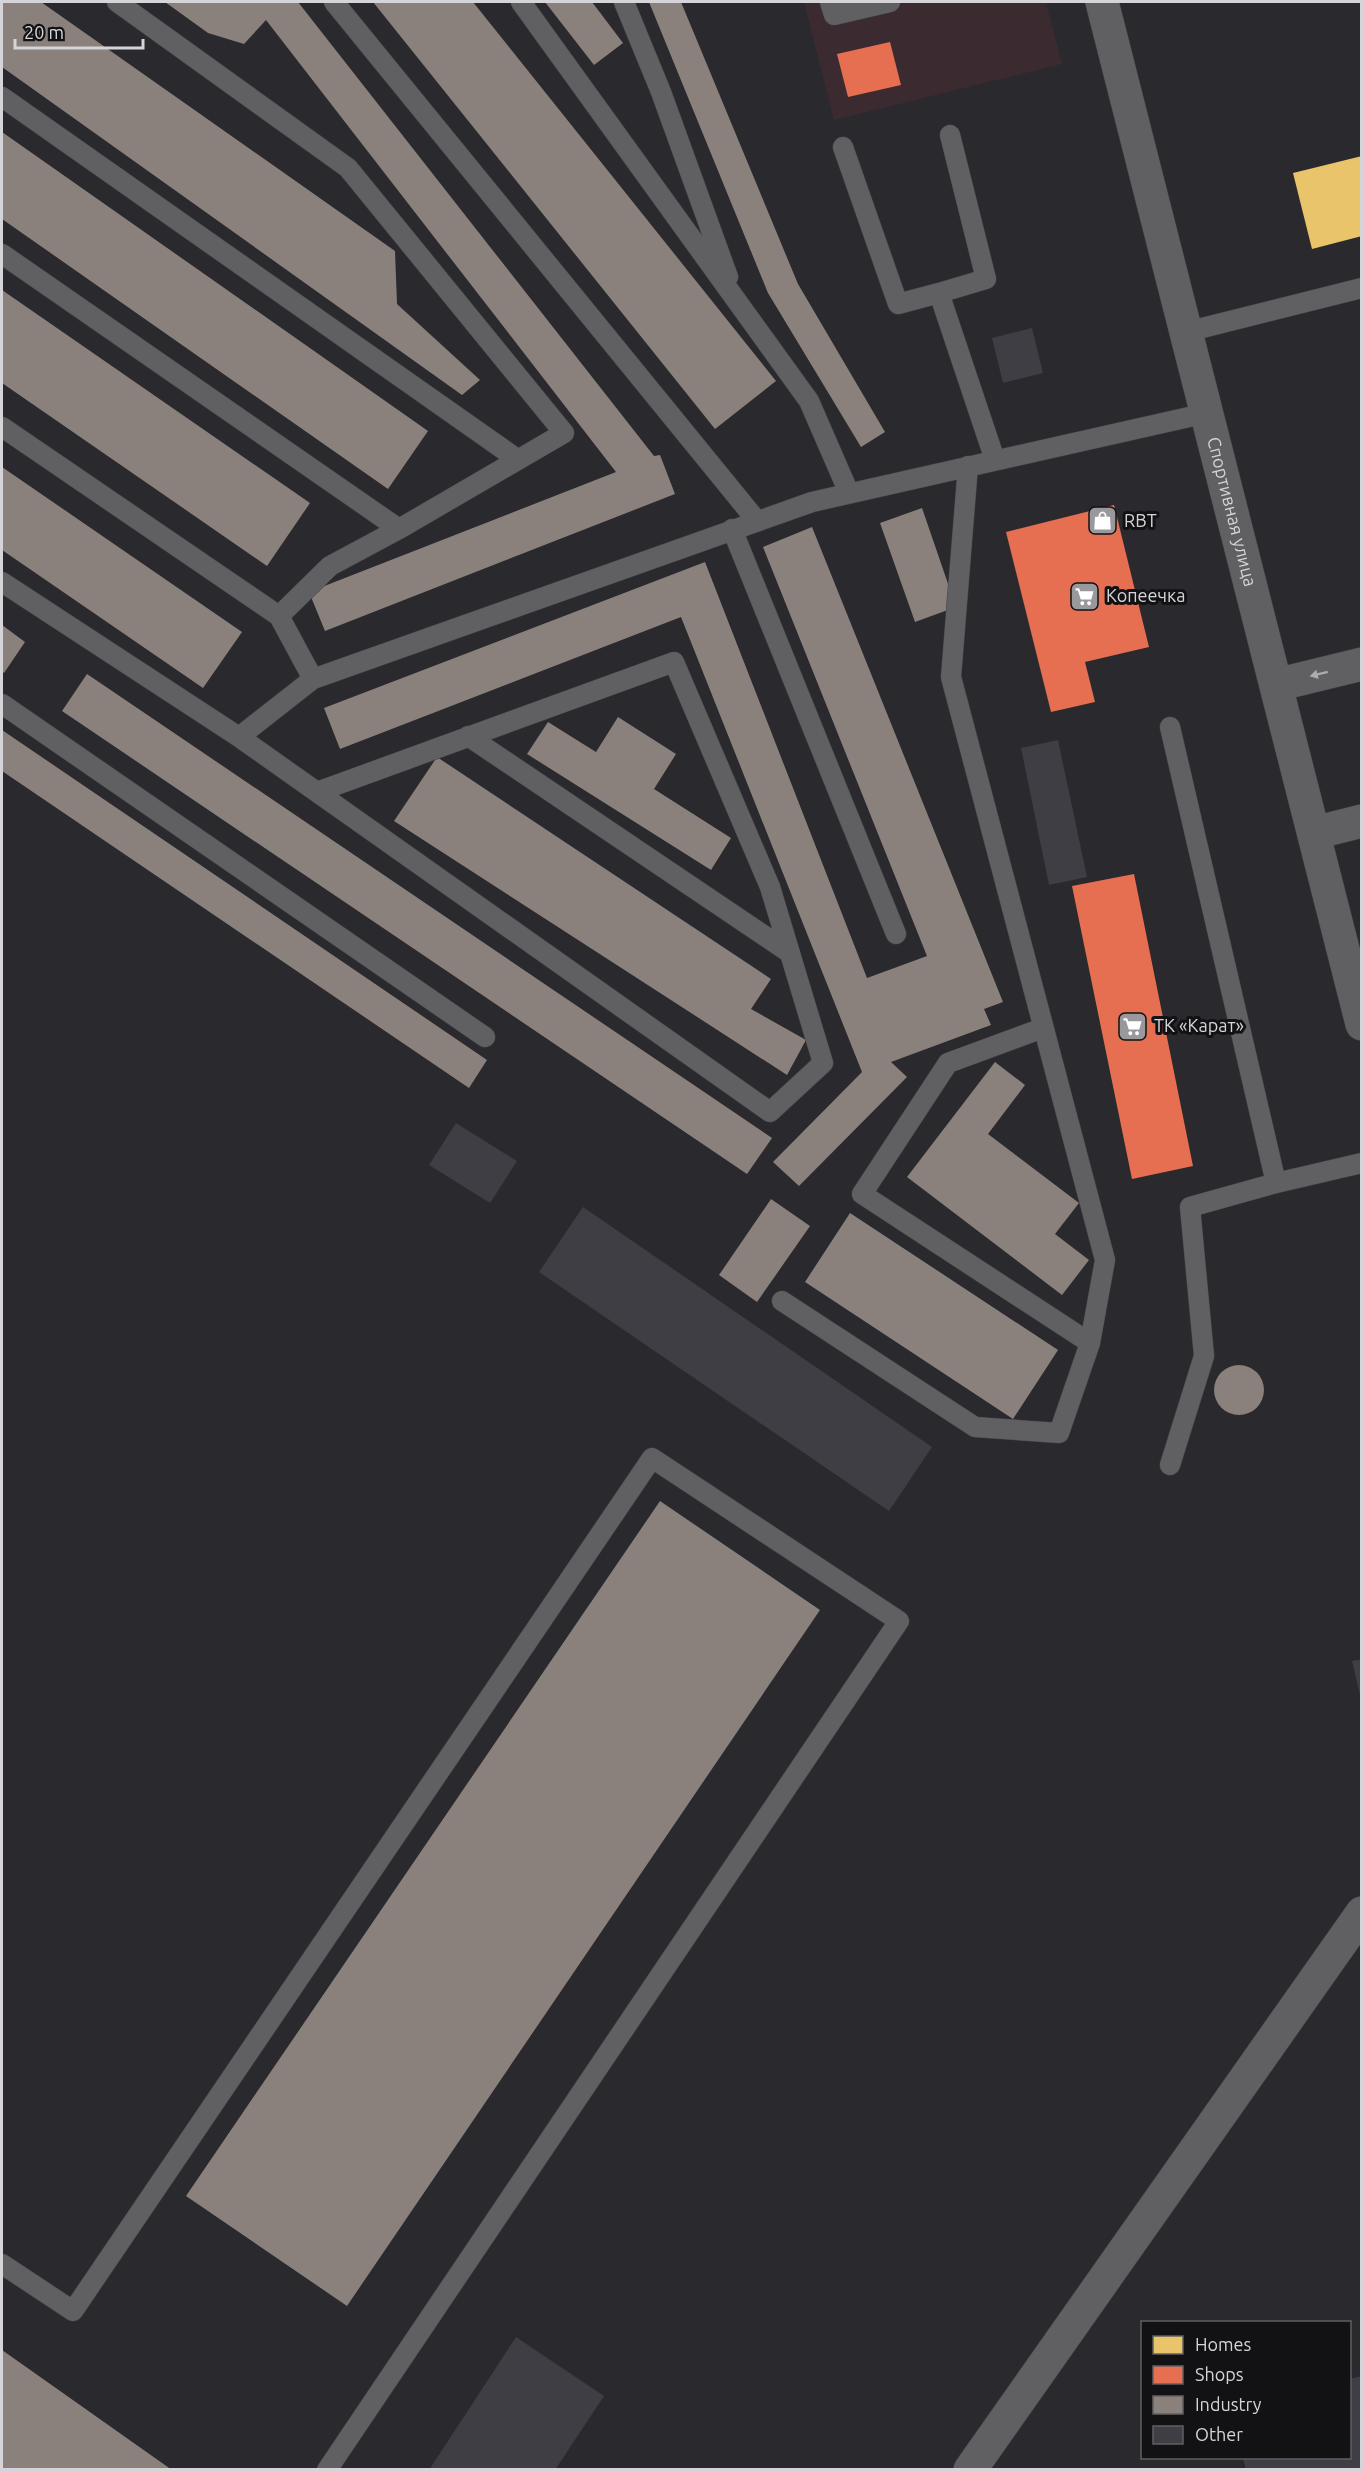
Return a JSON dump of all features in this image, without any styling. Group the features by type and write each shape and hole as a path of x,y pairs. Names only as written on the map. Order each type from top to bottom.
{"street":[{"name":"Спортивная улица","path":"1108,3 1186,332 1362,1024"},
{"path":"1276,685 1362,663"},
{"path":"1314,833 1362,821"},
{"path":"970,2469 1362,1913"}],"lane":[{"path":"117,2 348,168 564,433 399,529 330,566 279,616"},
{"path":"334,2 757,521"},
{"path":"521,2 809,401 849,493"},
{"path":"624,2 661,92 735,298"},
{"path":"830,2 834,15 890,2"},
{"path":"2,97 517,459"},
{"path":"843,147 898,304 986,279 950,135"},
{"path":"2,254 399,529"},
{"path":"1186,332 1362,288"},
{"path":"939,293 995,460"},
{"path":"239,737 313,679 812,501 1207,413"},
{"path":"2,427 279,616 313,679"},
{"path":"782,1301 975,1426 1059,1433 1090,1343 1105,1260 951,677 968,466"},
{"path":"732,529 896,934"},
{"path":"2,582 239,737 770,1112 823,1063 770,887 674,662 317,792"},
{"path":"2,704 485,1037"},
{"path":"1170,727 1276,1183"},
{"path":"468,736 790,953"},
{"path":"1043,1028 948,1063 862,1194 1090,1343"},
{"path":"1170,1465 1204,1356 1190,1207 1276,1183 1362,1163"},
{"path":"2,2264 73,2312 652,1458 899,1621 327,2469"}],"shaded area":[{"path":"804,2 1046,2 1062,64 834,120"}],"building: Homes":[{"path":"1362,156 1362,236 1312,249 1293,173"}],"building: Shops":[{"path":"890,42 901,85 848,97 837,54"},
{"path":"1114,505 1149,647 1085,662 1095,702 1051,712 1006,532"},
{"name":"ТК «Карат»","path":"1134,874 1193,1166 1132,1179 1072,886"}],"building: Industry":[{"path":"2,2 41,2 395,251 397,304 480,380 462,395 2,67"},
{"path":"165,2 298,2 654,456 660,455 675,494 325,631 309,592 616,472 266,20 244,44 208,33"},
{"path":"373,2 473,2 776,381 715,429"},
{"path":"545,2 592,2 623,43 594,65"},
{"path":"649,2 681,2 798,284 885,432 861,447 768,293"},
{"path":"2,132 428,431 388,489 2,219"},
{"path":"2,290 310,503 267,566 2,383"},
{"path":"2,467 242,632 203,688 2,550"},
{"path":"922,508 956,607 915,622 880,523"},
{"path":"812,527 1003,1002 984,1009 991,1025 891,1062 907,1077 799,1186 773,1162 862,1072 681,617 340,749 324,708 705,562 867,978 927,956 763,547"},
{"path":"2,625 25,642 4,673 2,671"},
{"path":"87,674 772,1138 747,1174 62,711"},
{"path":"618,717 676,754 654,789 731,838 711,870 527,754 548,722 596,752"},
{"path":"2,730 487,1060 469,1088 2,771"},
{"path":"437,757 771,979 751,1009 806,1040 787,1075 394,821"},
{"path":"995,1062 1025,1085 988,1134 1079,1203 1055,1234 1089,1260 1062,1295 907,1177"},
{"path":"771,1199 810,1226 757,1302 719,1275"},
{"path":"850,1213 1058,1350 1013,1419 805,1282"},
{"path":"1239,1365 1257,1372 1264,1390 1257,1408 1239,1415 1221,1408 1214,1390 1221,1372"},
{"path":"660,1501 820,1610 347,2306 186,2196"},
{"path":"2,2350 172,2470 2,2470"}],"building: Other":[{"path":"1032,328 1043,373 1003,383 992,338"},
{"path":"1058,740 1087,877 1049,885 1021,748"},
{"path":"456,1123 517,1161 490,1203 429,1165"},
{"path":"583,1207 932,1447 889,1511 539,1272"},
{"path":"1362,1659 1362,1699 1361,1699 1352,1661"},
{"path":"516,2337 604,2396 555,2470 429,2470"},
{"path":"1362,2376 1362,2470 1246,2470 1243,2459 1351,2459 1351,2379"}],"place":[{"name":"RBT","path":"1103,521"},
{"name":"Копеечка","path":"1085,596"},
{"name":"ТК «Карат»","path":"1133,1026"}]}
